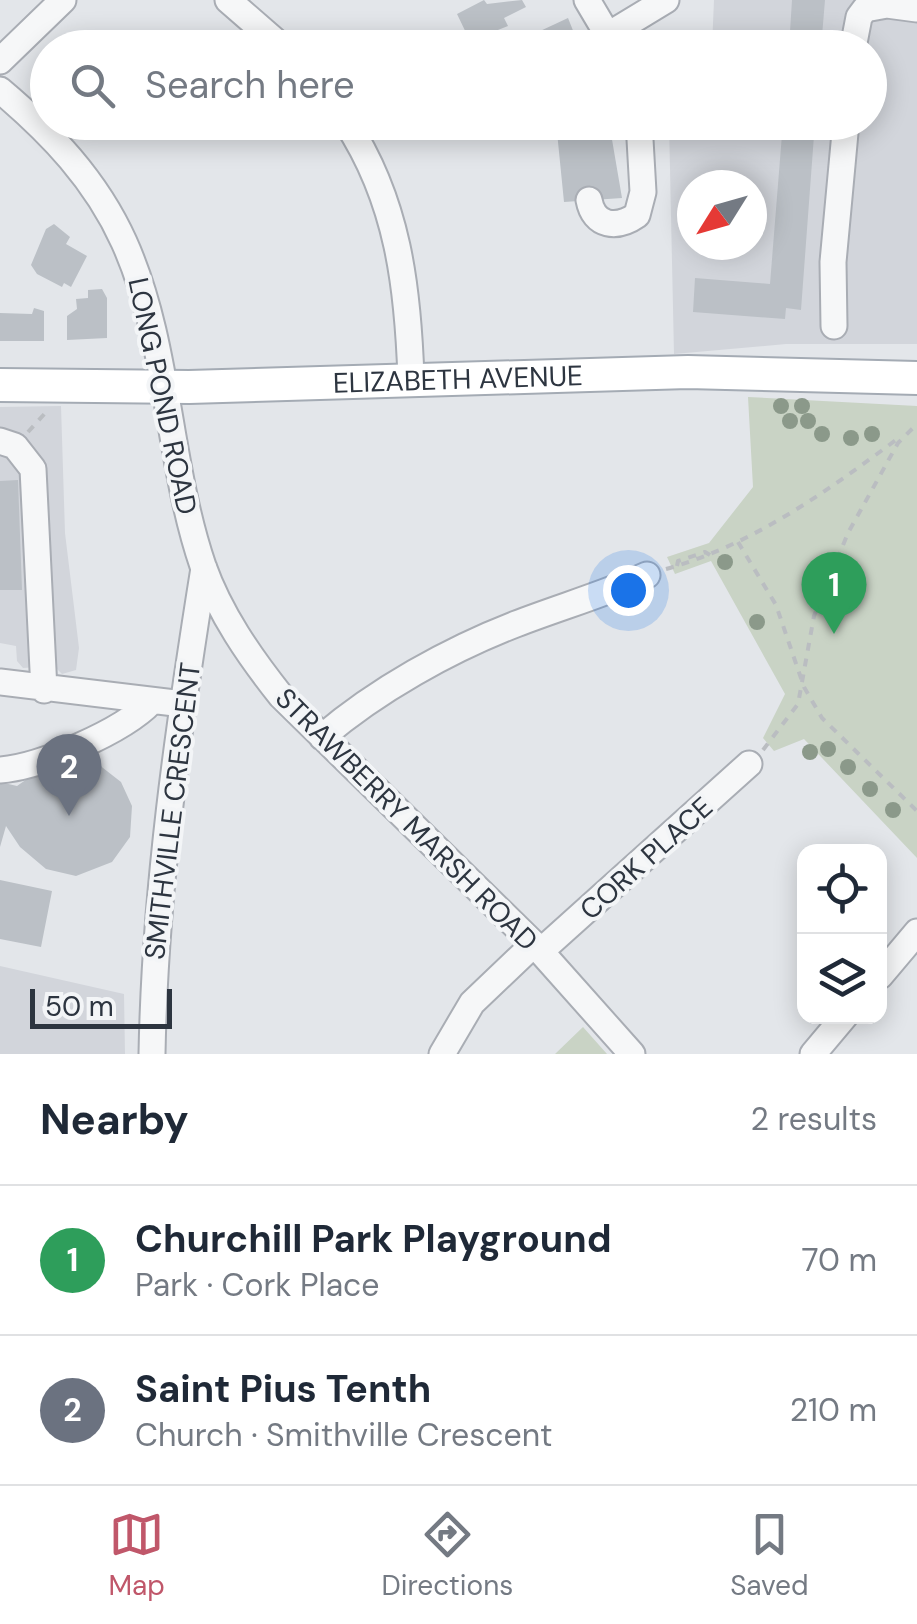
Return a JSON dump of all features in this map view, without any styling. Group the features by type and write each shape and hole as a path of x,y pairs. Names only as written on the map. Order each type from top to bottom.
{"main road":[{"name":"ELIZABETH AVENUE","path":"0,385 164,386 688,372 917,378"}],"street":[{"path":"32,30 63,0"},
{"path":"228,0 263,30"},
{"path":"587,0 610,30"},
{"path":"631,30 666,0"},
{"path":"856,30 859,16 866,8 887,5 917,9"},
{"path":"0,61 30,32"},
{"name":"LONG POND ROAD","path":"0,90 30,118"},
{"name":"LONG POND ROAD","path":"53,140 108,210 134,266 164,386 188,517 204,568"},
{"path":"356,140 374,172 397,236 409,304 411,378"},
{"path":"589,200 591,210 605,223 615,225 637,215 644,192 641,140"},
{"path":"834,326 834,262 844,140"},
{"path":"8,444 33,468 36,487 44,690"},
{"name":"SMITHVILLE CRESCENT","path":"152,1054 154,952 183,704 204,568"},
{"name":"STRAWBERRY MARSH ROAD","path":"204,568 251,657 322,737 538,948 632,1054"},
{"path":"322,737 371,702 456,652 514,625 648,575"},
{"path":"0,682 183,704"},
{"path":"0,770 47,757 134,720 151,702"},
{"name":"CORK PLACE","path":"538,948 750,764"},
{"path":"887,968 917,932"},
{"path":"442,1054 472,1003 538,948"},
{"path":"813,1054 838,1024"}],"path":[{"path":"8,444 54,402"},
{"path":"678,566 710,556 816,500 917,424"},
{"path":"750,764 789,720 804,688 808,642 822,592 848,532 906,433"},
{"path":"738,542 776,604 804,688 822,718 917,811"}],"shaded area":[{"path":"714,0 917,0 917,344 786,344 674,354 669,140 887,140 887,30 713,30"},
{"path":"61,406 65,533 79,648 76,670 62,674 54,666 23,668 17,661 16,646 0,643 0,407"},
{"path":"0,966 124,994 125,1054 0,1054"}],"green space":[{"path":"748,397 917,406 917,858 804,739 774,751 763,738 785,694 711,561 675,574 667,557 709,543 753,487"},
{"path":"583,1027 607,1054 555,1054"}],"building":[{"path":"484,0 487,4 522,0 526,7 504,18 508,26 498,30 465,30 457,14"},
{"path":"792,0 825,0 822,30 790,30"},
{"path":"568,18 573,30 542,30"},
{"path":"558,140 612,140 622,198 564,202"},
{"path":"782,140 814,140 801,310 786,308 785,319 693,312 695,278 770,284"},
{"path":"54,224 70,237 66,244 87,256 71,287 64,283 62,287 37,274 31,265 46,229"},
{"path":"102,289 107,298 107,338 67,340 67,316 77,309 76,299 88,298 88,290"},
{"path":"34,308 44,311 44,341 0,341 0,313 32,314"},
{"path":"18,480 22,590 0,590 0,481"},
{"path":"80,750 121,782 132,806 130,837 112,862 76,876 46,869 20,847 6,826 0,847 0,782 17,786 37,772 41,777"},
{"path":"0,880 52,891 41,947 0,939"}],"place":[{"name":"Churchill Park Playground","path":"834,634"},
{"name":"Saint Pius Tenth","path":"69,816"}]}
